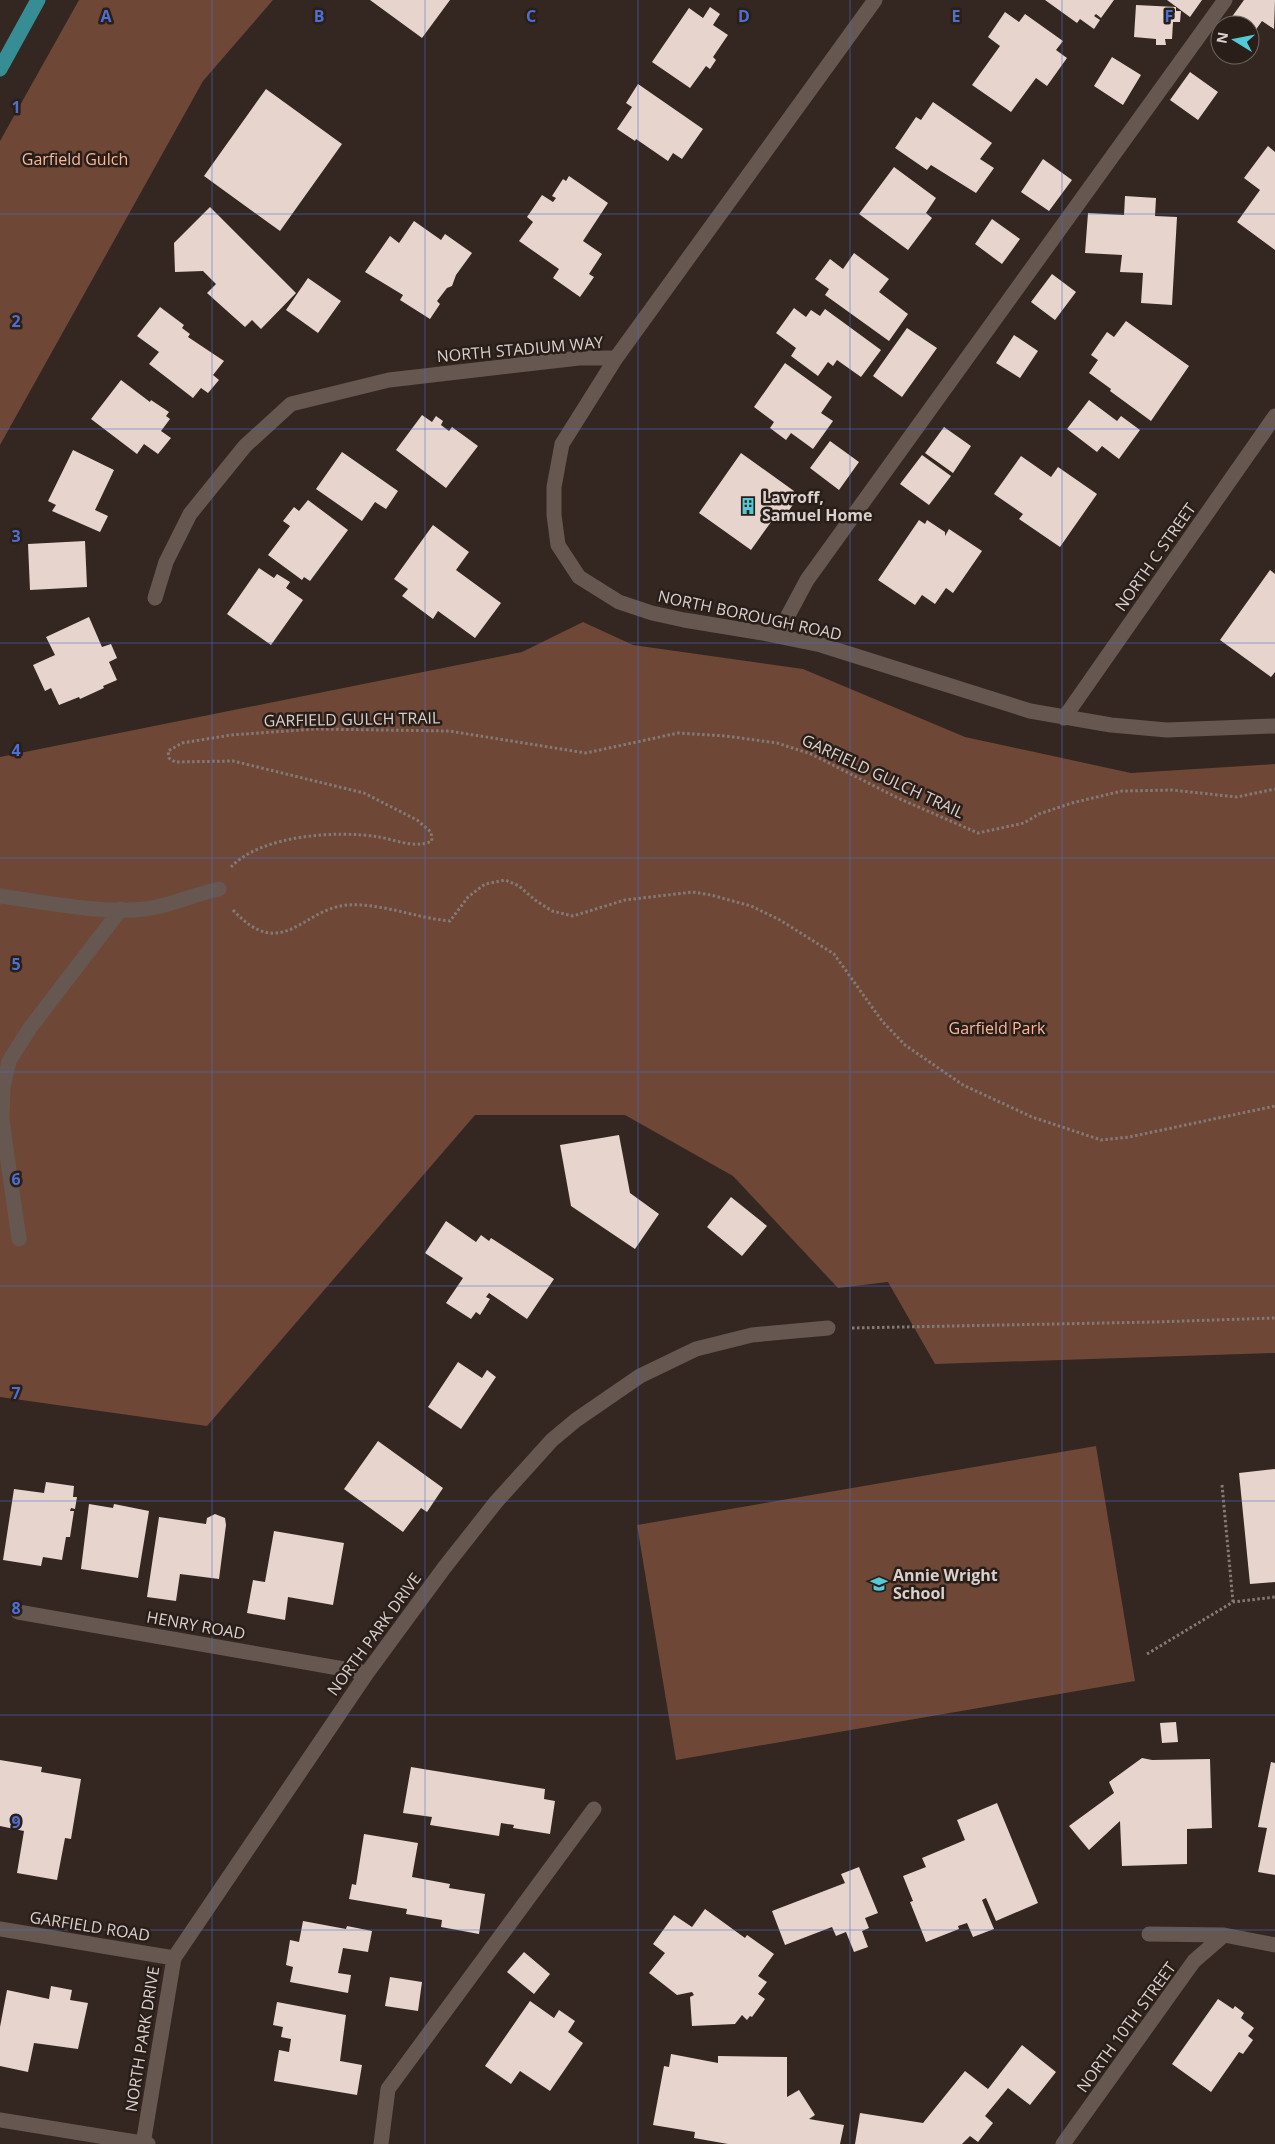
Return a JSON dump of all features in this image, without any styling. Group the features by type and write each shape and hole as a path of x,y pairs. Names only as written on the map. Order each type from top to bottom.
{"highway":[{"path":"0,69 38,0"}],"street":[{"name":"NORTH STADIUM WAY","path":"155,598 166,562 190,514 245,446 292,404 389,380 579,358 616,358 875,0"},
{"path":"777,636 807,580 1225,0"},
{"name":"NORTH BOROUGH ROAD","path":"616,358 562,444 554,487 554,515 558,545 579,577 618,602 652,613 684,620 821,645 1030,711 1064,718 1111,725 1167,730 1275,726"},
{"name":"NORTH C STREET","path":"1064,718 1275,416"},
{"path":"0,896 144,910 169,905 198,893 219,889"},
{"path":"19,1239 2,1120 3,1087 10,1061 30,1028 121,909"},
{"name":"NORTH PARK DRIVE","path":"145,2144 174,1958 367,1673 444,1568 496,1502 552,1440 576,1420 640,1376 696,1349 752,1335 828,1328"},
{"name":"HENRY ROAD","path":"18,1612 367,1673"},
{"path":"381,2144 388,2089 594,1809"},
{"name":"GARFIELD ROAD","path":"0,1929 174,1958"},
{"name":"NORTH 10TH STREET","path":"1149,1934 1224,1936 1275,1945"},
{"name":"NORTH 10TH STREET","path":"1063,2144 1194,1961 1224,1936"},
{"path":"0,2120 145,2144"}],"path":[{"name":"GARFIELD GULCH TRAIL","path":"219,889 222,878 232,865 250,851 271,844 341,834 378,837 410,844 426,844 432,841 431,832 417,820 364,793 232,760 175,762 169,758 168,751 182,743 264,732 357,728 449,731 586,753 678,733 754,739 777,743 811,754 900,799 978,833 1024,823 1039,814 1072,803 1122,792 1172,790 1237,797 1275,789"},
{"path":"219,889 225,900 238,915 255,929 273,933 297,928 322,914 346,905 368,906 427,919 450,921 468,897 485,884 505,880 519,886 552,911 573,916 625,900 693,892 711,895 751,906 780,920 834,954 882,1021 905,1045 963,1085 1032,1117 1101,1140 1129,1137 1275,1106"},
{"path":"828,1328 1275,1318"},
{"path":"1222,1485 1233,1602"},
{"path":"1147,1654 1233,1602 1275,1597"}],"green space":[{"name":"Garfield Gulch","path":"79,0 273,0 203,81 0,445 0,141"},
{"name":"Garfield Park","path":"583,622 633,645 803,669 965,737 1131,773 1275,764 1275,1353 935,1364 888,1282 838,1288 733,1176 625,1115 475,1115 207,1426 0,1397 0,757 522,652"},
{"path":"1096,1446 1135,1681 676,1760 637,1525"}],"building":[{"path":"370,0 450,0 422,38"},
{"path":"1045,0 1114,0 1101,18 1096,14 1094,16 1100,20 1094,29 1080,19 1077,23"},
{"path":"1167,0 1202,0 1190,17"},
{"path":"1244,0 1275,0 1274,29 1262,21 1260,24 1260,15 1233,15"},
{"path":"1136,5 1176,7 1176,11 1181,11 1180,22 1173,22 1172,39 1165,39 1166,45 1156,45 1156,39 1134,37"},
{"path":"710,7 720,14 713,25 728,35 713,57 716,60 710,69 706,66 690,88 652,62 689,8 703,18"},
{"path":"1005,12 1019,22 1025,14 1063,41 1056,50 1067,58 1047,86 1036,78 1011,112 972,85 1000,46 988,37"},
{"path":"1112,57 1141,75 1123,105 1094,86"},
{"path":"1190,72 1218,92 1198,120 1170,100"},
{"path":"638,84 703,129 682,159 673,153 668,161 636,139 635,141 617,129 632,107 626,103"},
{"path":"266,89 342,144 280,231 204,176"},
{"path":"933,102 992,143 980,159 994,168 976,193 931,165 927,170 895,148 916,117 921,120"},
{"path":"1268,146 1275,152 1275,250 1237,222 1260,190 1244,178"},
{"path":"1043,159 1072,180 1049,211 1021,192"},
{"path":"894,167 936,198 926,213 932,218 908,250 859,214"},
{"path":"569,176 608,203 583,241 602,254 589,274 594,277 580,297 553,278 559,269 519,241 533,222 527,217 542,195 553,202 556,198 552,196 563,179 566,181"},
{"path":"1125,196 1156,198 1155,216 1177,217 1172,305 1141,303 1143,273 1120,272 1122,255 1085,253 1088,213 1124,215"},
{"path":"210,207 296,293 261,329 252,320 245,327 207,293 216,284 203,271 175,272 174,243"},
{"path":"992,219 1020,239 1002,264 975,244"},
{"path":"414,221 441,240 445,234 472,253 456,275 452,286 447,288 437,301 440,304 430,319 400,300 403,295 365,272 390,236 399,243"},
{"path":"854,253 889,279 879,292 908,314 889,341 825,295 829,289 815,279 830,259 843,269"},
{"path":"1052,274 1076,292 1055,320 1031,302"},
{"path":"308,278 341,301 318,333 286,310"},
{"path":"160,307 184,325 182,328 190,334 188,337 224,361 213,375 219,380 208,393 201,388 193,398 149,364 159,352 137,336"},
{"path":"794,308 806,317 811,310 820,316 825,309 881,350 861,377 837,360 833,366 828,362 818,376 791,356 796,348 776,333"},
{"path":"1126,321 1189,366 1151,421 1089,373 1098,360 1091,355 1107,332 1114,337"},
{"path":"907,328 937,348 902,397 873,376"},
{"path":"1014,335 1038,351 1020,378 996,363"},
{"path":"785,363 832,397 821,413 833,421 813,449 791,433 786,440 770,428 774,422 754,407"},
{"path":"121,380 150,402 151,400 169,412 166,416 170,419 161,431 171,438 158,454 144,444 137,454 91,419"},
{"path":"1089,400 1117,421 1121,416 1140,430 1119,459 1102,446 1097,452 1067,429"},
{"path":"422,415 432,422 436,416 443,421 441,425 449,431 452,427 478,446 446,488 396,450"},
{"path":"944,427 971,446 953,473 925,453"},
{"path":"830,441 859,462 839,490 810,468"},
{"path":"73,450 114,470 95,510 108,516 100,532 52,511 56,505 48,501"},
{"path":"342,452 398,491 386,509 375,502 362,521 316,489"},
{"name":"Lavroff, Samuel Home","path":"741,453 794,491 791,495 797,499 782,520 776,515 751,550 699,513"},
{"path":"922,455 951,476 929,505 900,484"},
{"path":"1021,456 1051,477 1058,467 1097,494 1060,547 1019,519 1023,514 994,494"},
{"path":"308,500 348,530 310,581 304,577 302,580 268,555 290,526 283,521 294,507 299,511"},
{"path":"919,520 925,524 927,520 945,532 945,536 949,529 982,551 953,593 946,588 935,604 922,595 915,605 878,580"},
{"path":"433,525 469,552 456,570 501,603 475,638 438,611 433,619 402,596 408,589 394,579"},
{"path":"85,541 87,587 30,590 28,544"},
{"path":"259,568 274,578 277,574 290,582 286,588 303,600 271,645 227,614"},
{"path":"1270,570 1275,574 1275,672 1271,677 1220,640"},
{"path":"89,617 102,647 111,644 117,658 109,662 117,680 80,699 79,697 59,705 51,688 45,691 33,665 55,655 46,637"},
{"path":"619,1135 630,1193 659,1214 635,1249 571,1206 560,1145"},
{"path":"731,1197 767,1226 742,1256 707,1227"},
{"path":"446,1221 476,1242 481,1235 489,1241 491,1238 554,1279 527,1319 489,1293 486,1297 490,1299 480,1315 476,1312 471,1319 446,1303 463,1278 425,1253"},
{"path":"458,1362 482,1378 487,1370 496,1377 461,1429 428,1407"},
{"path":"378,1441 443,1488 427,1512 421,1508 403,1532 344,1489"},
{"path":"1275,1469 1275,1582 1250,1584 1239,1473"},
{"path":"46,1482 74,1486 73,1497 77,1497 75,1509 71,1508 70,1511 74,1511 70,1537 66,1537 62,1560 43,1557 41,1566 3,1560 14,1489 44,1493"},
{"path":"89,1504 113,1508 114,1504 149,1511 138,1578 81,1569"},
{"path":"215,1514 225,1518 226,1525 219,1579 180,1574 176,1601 147,1597 159,1517 206,1524 207,1518"},
{"path":"274,1531 344,1543 333,1605 288,1597 285,1620 247,1613 253,1580 265,1582"},
{"path":"1176,1722 1178,1742 1162,1743 1160,1723"},
{"path":"1142,1758 1152,1760 1210,1759 1212,1828 1187,1829 1187,1864 1122,1866 1120,1821 1089,1850 1069,1826 1114,1793 1109,1782"},
{"path":"0,1760 42,1767 41,1772 81,1779 71,1839 65,1838 57,1880 17,1873 24,1831 0,1826"},
{"path":"1271,1762 1275,1763 1275,1875 1258,1872 1267,1828 1258,1827"},
{"path":"411,1767 545,1789 544,1799 555,1801 550,1834 513,1828 514,1825 501,1823 499,1836 430,1825 432,1817 403,1813"},
{"path":"997,1803 1038,1903 996,1921 986,1898 982,1900 994,1929 973,1937 967,1923 958,1926 959,1929 926,1942 910,1902 913,1901 903,1876 926,1867 922,1858 965,1840 957,1820"},
{"path":"364,1834 418,1843 412,1877 450,1884 449,1888 485,1894 479,1934 441,1927 442,1920 406,1914 407,1909 349,1899 352,1884 356,1885"},
{"path":"859,1867 878,1913 865,1918 869,1928 862,1931 868,1947 854,1952 846,1932 836,1936 832,1927 785,1945 772,1911 845,1883 841,1874"},
{"path":"705,1909 745,1938 747,1935 774,1954 758,1976 767,1982 758,1994 765,1999 752,2017 750,2016 747,2020 742,2015 735,2024 692,2026 690,1997 694,1995 692,1992 677,1995 649,1973 665,1953 653,1944 674,1915 692,1927"},
{"path":"303,1921 346,1929 347,1926 372,1931 368,1952 343,1948 338,1973 351,1975 348,1993 290,1982 293,1967 286,1965 290,1940 299,1942"},
{"path":"524,1952 550,1974 534,1994 507,1972"},
{"path":"390,1977 422,1982 418,2011 385,2006"},
{"path":"51,1986 72,1990 70,2000 88,2003 78,2049 34,2043 28,2072 0,2066 0,2027 7,1990 49,1999"},
{"path":"1218,1999 1233,2009 1235,2006 1244,2013 1241,2018 1254,2028 1248,2036 1253,2040 1243,2054 1239,2052 1211,2092 1172,2064"},
{"path":"530,2001 554,2018 559,2010 575,2021 568,2032 583,2043 550,2091 520,2071 511,2084 485,2066"},
{"path":"277,2002 346,2015 340,2061 362,2065 357,2095 274,2081 279,2050 289,2052 291,2039 281,2037 283,2027 273,2025"},
{"path":"1022,2045 1056,2072 1030,2105 1008,2088 985,2116 993,2123 978,2142 970,2136 962,2144 855,2144 860,2113 923,2123 965,2071 988,2089"},
{"path":"671,2054 718,2063 718,2056 787,2057 787,2097 799,2090 815,2115 809,2119 844,2125 840,2144 728,2144 694,2138 695,2132 653,2125 664,2066 669,2067"}],"place":[{"name":"Lavroff, Samuel Home","path":"748,506"},
{"name":"Annie Wright School","path":"879,1584"}]}
